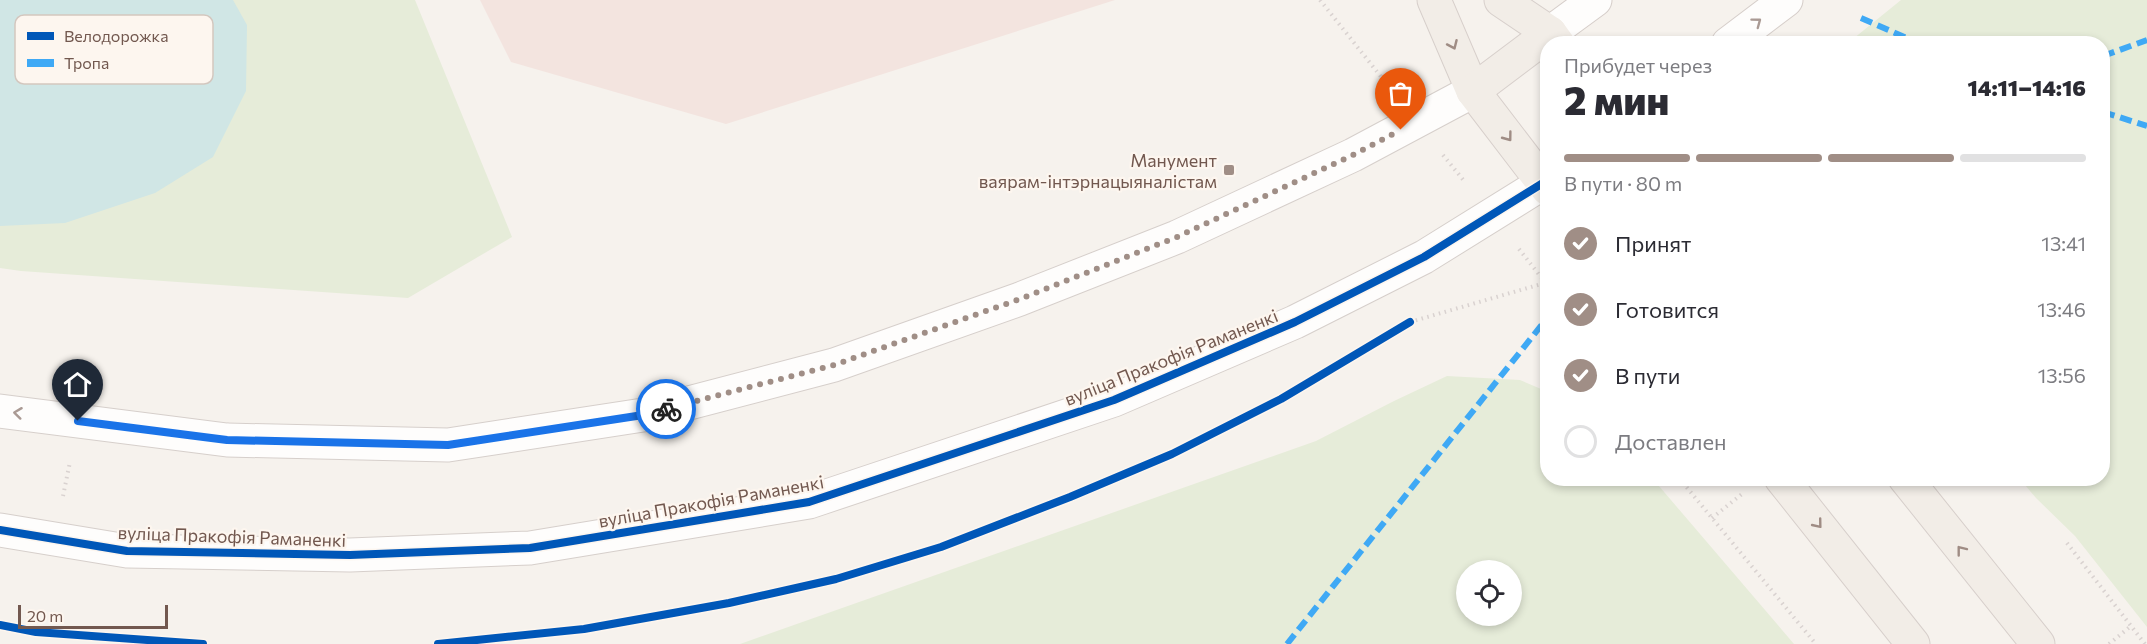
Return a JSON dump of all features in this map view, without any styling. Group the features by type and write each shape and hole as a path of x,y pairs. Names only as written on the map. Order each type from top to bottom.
{"main road":[{"path":"1434,0 1473,91 1540,176"},
{"path":"1501,0 1551,36"},
{"path":"1473,91 1540,47"},
{"path":"1787,486 1913,644"},
{"path":"1911,486 2038,644"}],"street":[{"path":"1556,36 1595,0"},
{"path":"1739,36 1786,0"},
{"path":"0,411 227,440 448,445 643,415 834,365 1020,299 1177,237 1353,155 1473,91"},
{"name":"вуліца Пракофія Раманенкі","path":"0,530 127,551 350,555 530,548 809,502 1114,400 1284,327 1424,257 1540,188"}],"path":[{"path":"1320,0 1394,93"},
{"path":"1442,153 1467,185"},
{"path":"1517,247 1540,275"},
{"path":"1400,328 1410,322 1540,285"},
{"path":"62,500 71,456"},
{"path":"1686,486 1815,643"},
{"path":"1712,518 1745,492"},
{"path":"2067,543 2145,644"},
{"path":"2109,644 2132,626"}],"shaded area":[{"path":"0,0 233,0 247,25 246,91 213,157 155,193 65,223 0,226"},
{"path":"480,0 1115,0 726,124 511,62"}],"green space":[{"path":"0,0 415,0 512,237 408,298 0,268"},
{"path":"1901,0 2147,0 2147,627 2075,536 2026,486 2110,486 2110,36 1857,36"},
{"path":"1447,376 1520,380 1540,389 1540,486 1659,486 1794,644 740,644 1316,441"}],"marked path":[{"path":"1861,18 1902,36"},
{"path":"2110,53 2147,40"},
{"path":"2110,114 2147,126"},
{"path":"1287,644 1540,327"}],"cycle path":[{"path":"0,530 127,551 350,555 530,548 809,502 1114,400 1295,322 1424,257 1540,185"},
{"path":"438,644 584,629 729,603 836,579 941,547 1172,454 1281,399 1410,322"},
{"path":"0,625 36,632 203,644"}],"way so far":[{"path":"666,409 834,365 1020,299 1177,237 1353,155 1401,130"}],"place":[{"name":"Манумент ваярам-інтэрнацыяналістам","path":"1229,170"}],"route":[{"path":"78,421 227,440 448,445 643,415 666,409"}]}
